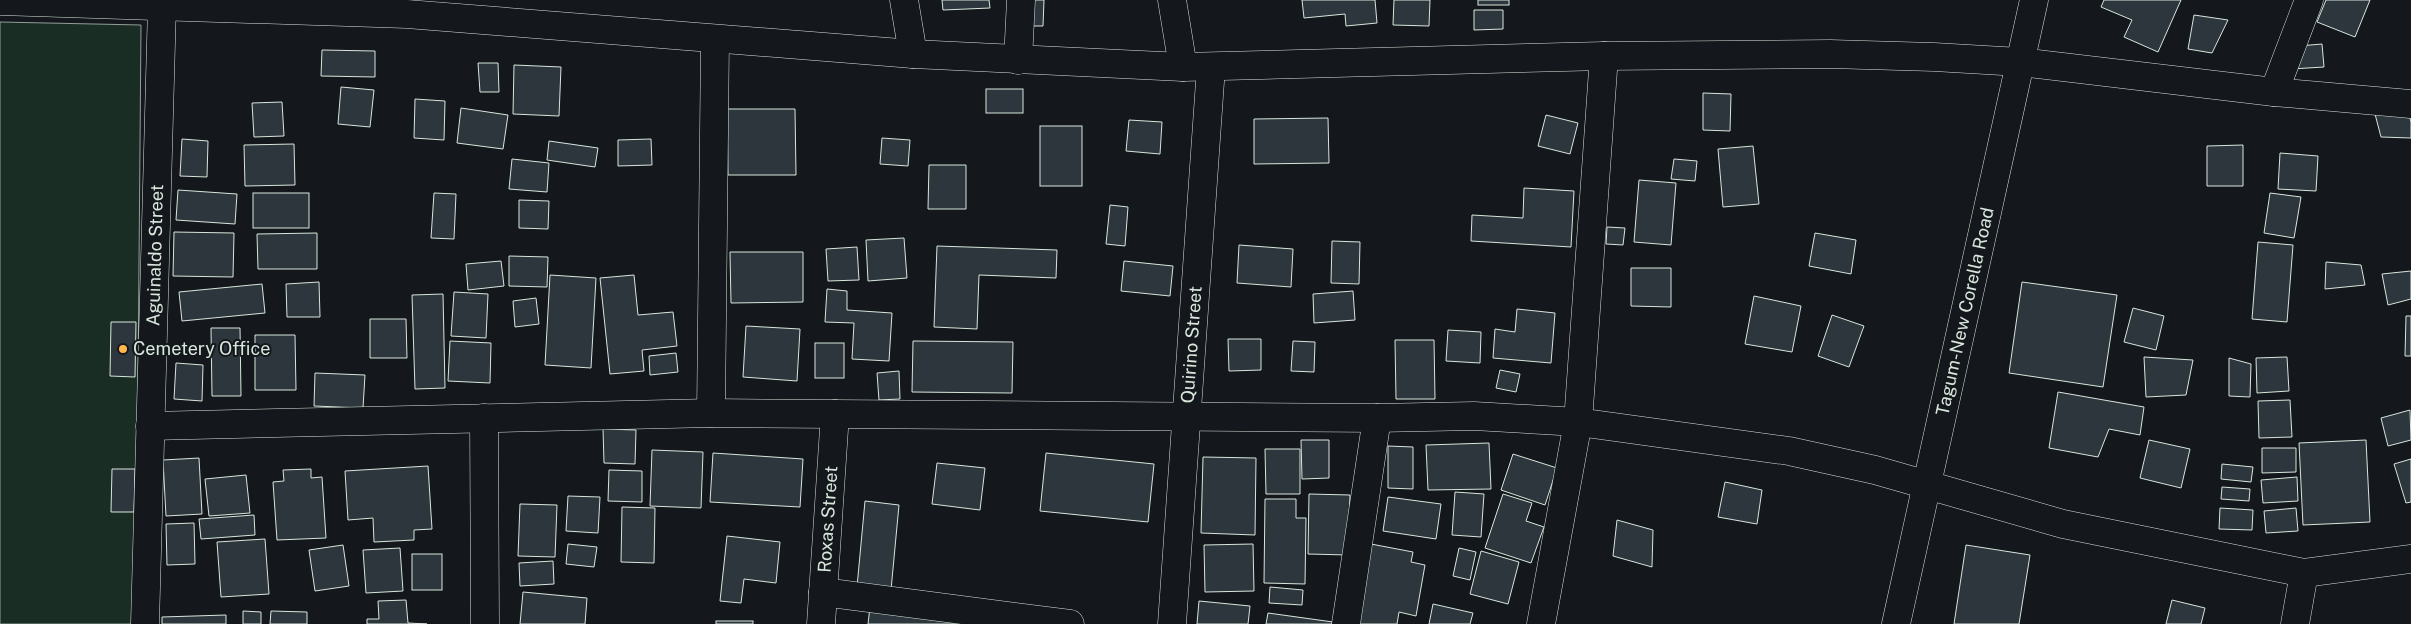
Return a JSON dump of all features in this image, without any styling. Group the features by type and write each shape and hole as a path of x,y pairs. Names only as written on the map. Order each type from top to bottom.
{"street":[{"path":"904,0 913,54"},
{"path":"1018,60 1020,0"},
{"path":"1172,0 1183,67"},
{"name":"Tagum-New Corella Road","path":"1896,624 2034,0"},
{"path":"2274,92 2309,0"},
{"path":"0,1 162,6 407,7 715,40 913,54 1183,67 1604,56 1830,54 1934,57 2020,62 2274,92 2411,104"},
{"name":"Aguinaldo Street","path":"145,624 162,6"},
{"path":"711,413 715,40"},
{"path":"1541,624 1578,422 1604,56"},
{"name":"Quirino Street","path":"1172,624 1211,66"},
{"path":"150,426 711,413 1377,418 1474,416 1578,422 1789,451 1875,470 2063,524 2304,573 2411,559"},
{"name":"Roxas Street","path":"821,624 835,414"},
{"path":"484,418 485,624"},
{"path":"1346,624 1377,418"},
{"path":"2295,624 2304,573"},
{"path":"823,592 1070,624"}],"green space":[{"path":"0,22 141,25 136,624 0,624"}],"building":[{"path":"942,0 989,0 990,8 943,10"},
{"path":"1027,0 1044,0 1043,26 1026,26"},
{"path":"1302,0 1375,0 1377,23 1346,26 1345,14 1304,18"},
{"path":"1394,0 1430,0 1429,26 1393,25"},
{"path":"1478,0 1509,0 1509,5 1478,5"},
{"path":"2104,0 2181,0 2158,52 2124,37 2132,20 2101,7"},
{"path":"2326,0 2370,0 2355,37 2317,22"},
{"path":"1474,10 1503,10 1503,29 1474,30"},
{"path":"2194,15 2228,20 2212,53 2188,49"},
{"path":"2322,44 2324,67 2291,69 2299,46"},
{"path":"322,50 375,51 375,77 321,76"},
{"path":"478,63 498,63 499,92 480,92"},
{"path":"514,65 561,67 559,116 513,114"},
{"path":"341,87 374,90 370,127 338,124"},
{"path":"986,89 1023,89 1023,113 986,113"},
{"path":"1703,93 1731,94 1730,131 1703,130"},
{"path":"415,99 445,101 444,140 414,138"},
{"path":"282,102 284,136 254,137 252,103"},
{"path":"2407,107 2411,122 2411,138 2381,137 2375,114"},
{"path":"461,108 508,115 503,149 457,143"},
{"path":"727,109 795,109 796,175 728,175"},
{"path":"1546,115 1578,123 1570,154 1538,146"},
{"path":"1328,118 1329,163 1254,164 1254,119"},
{"path":"1129,120 1162,122 1160,154 1126,151"},
{"path":"1040,126 1082,126 1082,186 1040,186"},
{"path":"882,138 910,140 908,166 880,164"},
{"path":"182,139 208,141 207,177 180,176"},
{"path":"651,139 652,165 618,166 618,140"},
{"path":"549,141 598,148 595,167 547,160"},
{"path":"294,144 295,185 245,186 244,145"},
{"path":"2243,145 2243,186 2207,186 2207,146"},
{"path":"1753,146 1759,204 1723,207 1718,149"},
{"path":"2280,153 2318,156 2316,191 2278,189"},
{"path":"512,159 549,163 547,192 509,189"},
{"path":"1674,159 1697,161 1695,181 1671,179"},
{"path":"929,165 966,165 966,209 928,209"},
{"path":"1639,180 1676,183 1671,245 1634,242"},
{"path":"1524,188 1574,191 1571,247 1471,241 1472,215 1523,218"},
{"path":"178,190 237,194 235,224 176,220"},
{"path":"253,193 309,193 309,228 253,228"},
{"path":"434,193 456,194 454,239 431,238"},
{"path":"2270,193 2301,197 2294,238 2264,233"},
{"path":"519,200 549,201 548,229 519,228"},
{"path":"1110,205 1128,207 1125,246 1106,244"},
{"path":"1607,227 1625,228 1623,245 1606,244"},
{"path":"174,232 234,233 233,277 173,276"},
{"path":"317,233 317,269 258,269 257,234"},
{"path":"1815,233 1856,240 1851,274 1809,266"},
{"path":"904,238 907,278 868,281 866,240"},
{"path":"1332,241 1360,242 1359,284 1331,283"},
{"path":"2258,242 2293,245 2287,322 2252,319"},
{"path":"1239,245 1293,249 1291,287 1237,283"},
{"path":"937,246 1057,250 1056,278 979,275 977,329 934,327"},
{"path":"857,247 859,280 828,281 826,249"},
{"path":"730,252 803,252 803,302 731,303"},
{"path":"509,256 548,257 547,287 509,286"},
{"path":"501,261 504,286 468,290 466,264"},
{"path":"1124,261 1173,266 1170,296 1121,291"},
{"path":"2326,262 2361,265 2365,285 2325,289"},
{"path":"1631,268 1671,268 1671,307 1631,306"},
{"path":"2411,271 2411,299 2388,305 2382,274"},
{"path":"550,275 596,278 591,368 545,365"},
{"path":"634,275 638,315 673,312 677,346 642,350 644,371 610,374 600,278"},
{"path":"319,282 320,317 287,317 286,284"},
{"path":"2022,282 2117,295 2103,387 2009,373"},
{"path":"262,284 265,313 182,321 179,292"},
{"path":"827,289 847,291 847,310 892,313 889,361 852,359 854,323 825,322"},
{"path":"1353,291 1355,320 1314,323 1313,294"},
{"path":"454,292 488,294 486,338 451,336"},
{"path":"443,294 445,388 415,389 412,295"},
{"path":"1754,296 1801,306 1792,352 1745,344"},
{"path":"536,298 539,324 515,327 513,301"},
{"path":"2133,308 2164,316 2156,350 2124,342"},
{"path":"1517,309 1555,313 1551,363 1493,358 1495,329 1515,332"},
{"path":"1832,315 1864,326 1849,367 1818,356"},
{"path":"2406,316 2411,316 2411,356 2405,356"},
{"path":"370,319 406,319 407,358 370,358"},
{"name":"Cemetery Office","path":"111,322 136,322 135,377 110,376"},
{"path":"746,326 800,329 797,381 743,377"},
{"path":"211,328 240,328 241,396 212,396"},
{"path":"1448,330 1481,332 1480,363 1446,361"},
{"path":"255,335 295,335 296,390 255,390"},
{"path":"1228,339 1261,339 1261,370 1229,371"},
{"path":"1395,340 1434,340 1435,399 1396,399"},
{"path":"450,341 491,343 490,383 448,381"},
{"path":"913,341 1013,342 1012,393 912,392"},
{"path":"1293,341 1315,342 1314,372 1291,371"},
{"path":"815,343 844,343 844,378 815,378"},
{"path":"676,353 678,372 650,375 649,356"},
{"path":"2144,357 2193,360 2186,395 2146,397"},
{"path":"2287,357 2289,391 2257,393 2256,358"},
{"path":"2229,358 2251,364 2250,397 2229,396"},
{"path":"176,363 203,365 202,401 174,399"},
{"path":"1500,370 1520,374 1516,392 1496,388"},
{"path":"899,371 900,399 879,400 877,373"},
{"path":"315,373 365,375 363,408 314,406"},
{"path":"2058,392 2144,407 2140,435 2109,429 2098,457 2049,448"},
{"path":"2290,400 2292,437 2259,438 2258,401"},
{"path":"2410,410 2411,440 2388,446 2381,418"},
{"path":"603,429 636,430 635,464 604,463"},
{"path":"1301,440 1329,440 1329,478 1302,479"},
{"path":"2149,440 2190,449 2181,488 2140,478"},
{"path":"2366,440 2370,522 2303,525 2299,443"},
{"path":"1489,443 1491,489 1428,490 1426,445"},
{"path":"1388,446 1413,447 1413,489 1388,488"},
{"path":"2262,448 2296,448 2296,472 2262,473"},
{"path":"1265,449 1300,449 1300,494 1266,494"},
{"path":"652,450 703,452 701,508 650,506"},
{"path":"713,453 803,459 800,507 710,502"},
{"path":"1046,453 1154,464 1148,522 1040,511"},
{"path":"1513,454 1557,468 1545,505 1501,490"},
{"path":"1203,457 1256,458 1255,535 1201,533"},
{"path":"199,458 202,514 166,516 163,460"},
{"path":"2411,459 2411,502 2406,503 2394,464"},
{"path":"937,463 985,468 980,510 932,504"},
{"path":"2222,464 2253,467 2251,482 2221,479"},
{"path":"428,466 432,529 414,530 414,540 374,542 373,518 348,520 345,471"},
{"path":"112,469 135,469 134,512 111,512"},
{"path":"311,469 311,478 322,477 326,538 277,540 273,482 284,481 283,470"},
{"path":"609,470 642,471 642,502 608,501"},
{"path":"246,475 250,513 209,516 205,479"},
{"path":"2297,477 2298,501 2263,503 2261,480"},
{"path":"1725,482 1762,490 1757,524 1718,517"},
{"path":"2222,487 2250,489 2249,501 2221,499"},
{"path":"1455,492 1484,494 1481,537 1452,535"},
{"path":"1309,494 1350,495 1348,555 1308,554"},
{"path":"1503,494 1532,503 1526,521 1544,527 1531,563 1485,548"},
{"path":"568,496 600,497 598,533 566,531"},
{"path":"1388,497 1441,504 1436,539 1383,531"},
{"path":"1265,499 1296,499 1296,518 1306,518 1305,584 1264,583"},
{"path":"865,501 899,505 891,590 857,587"},
{"path":"520,504 557,505 555,557 518,556"},
{"path":"622,507 655,508 654,563 621,562"},
{"path":"2220,508 2253,510 2252,530 2219,529"},
{"path":"2296,508 2298,531 2266,533 2264,511"},
{"path":"254,515 255,535 201,539 199,519"},
{"path":"1617,520 1653,530 1652,567 1613,556"},
{"path":"194,523 195,564 167,565 166,524"},
{"path":"727,536 780,542 776,583 744,579 741,603 720,601"},
{"path":"265,539 269,594 221,597 217,542"},
{"path":"568,544 597,547 594,567 566,564"},
{"path":"1253,544 1254,591 1205,592 1204,545"},
{"path":"1371,544 1413,552 1411,562 1425,565 1416,616 1399,612 1397,624 1358,624"},
{"path":"343,545 349,586 315,591 309,550"},
{"path":"1966,545 2030,555 2019,624 1954,624"},
{"path":"400,548 403,591 366,593 363,550"},
{"path":"1459,548 1476,552 1470,580 1453,576"},
{"path":"1481,551 1519,562 1508,604 1470,594"},
{"path":"412,554 442,554 442,590 412,590"},
{"path":"553,561 554,584 520,586 519,563"},
{"path":"1270,587 1303,590 1302,605 1269,603"},
{"path":"523,592 587,598 585,624 520,624"},
{"path":"406,600 408,623 427,624 367,624 367,619 379,619 378,601"},
{"path":"2172,600 2205,608 2201,624 2166,624"},
{"path":"1199,601 1250,606 1248,624 1197,624"},
{"path":"1433,604 1473,613 1470,624 1429,624"},
{"path":"870,607 988,624 868,624"},
{"path":"243,611 261,612 261,624 243,624"},
{"path":"271,611 307,612 307,624 270,624"},
{"path":"1268,613 1333,622 1332,624 1266,624"},
{"path":"226,615 226,624 162,624 162,617"},
{"path":"716,621 753,621 753,624 716,624"}],"place":[{"name":"Cemetery Office","path":"123,349"}]}
